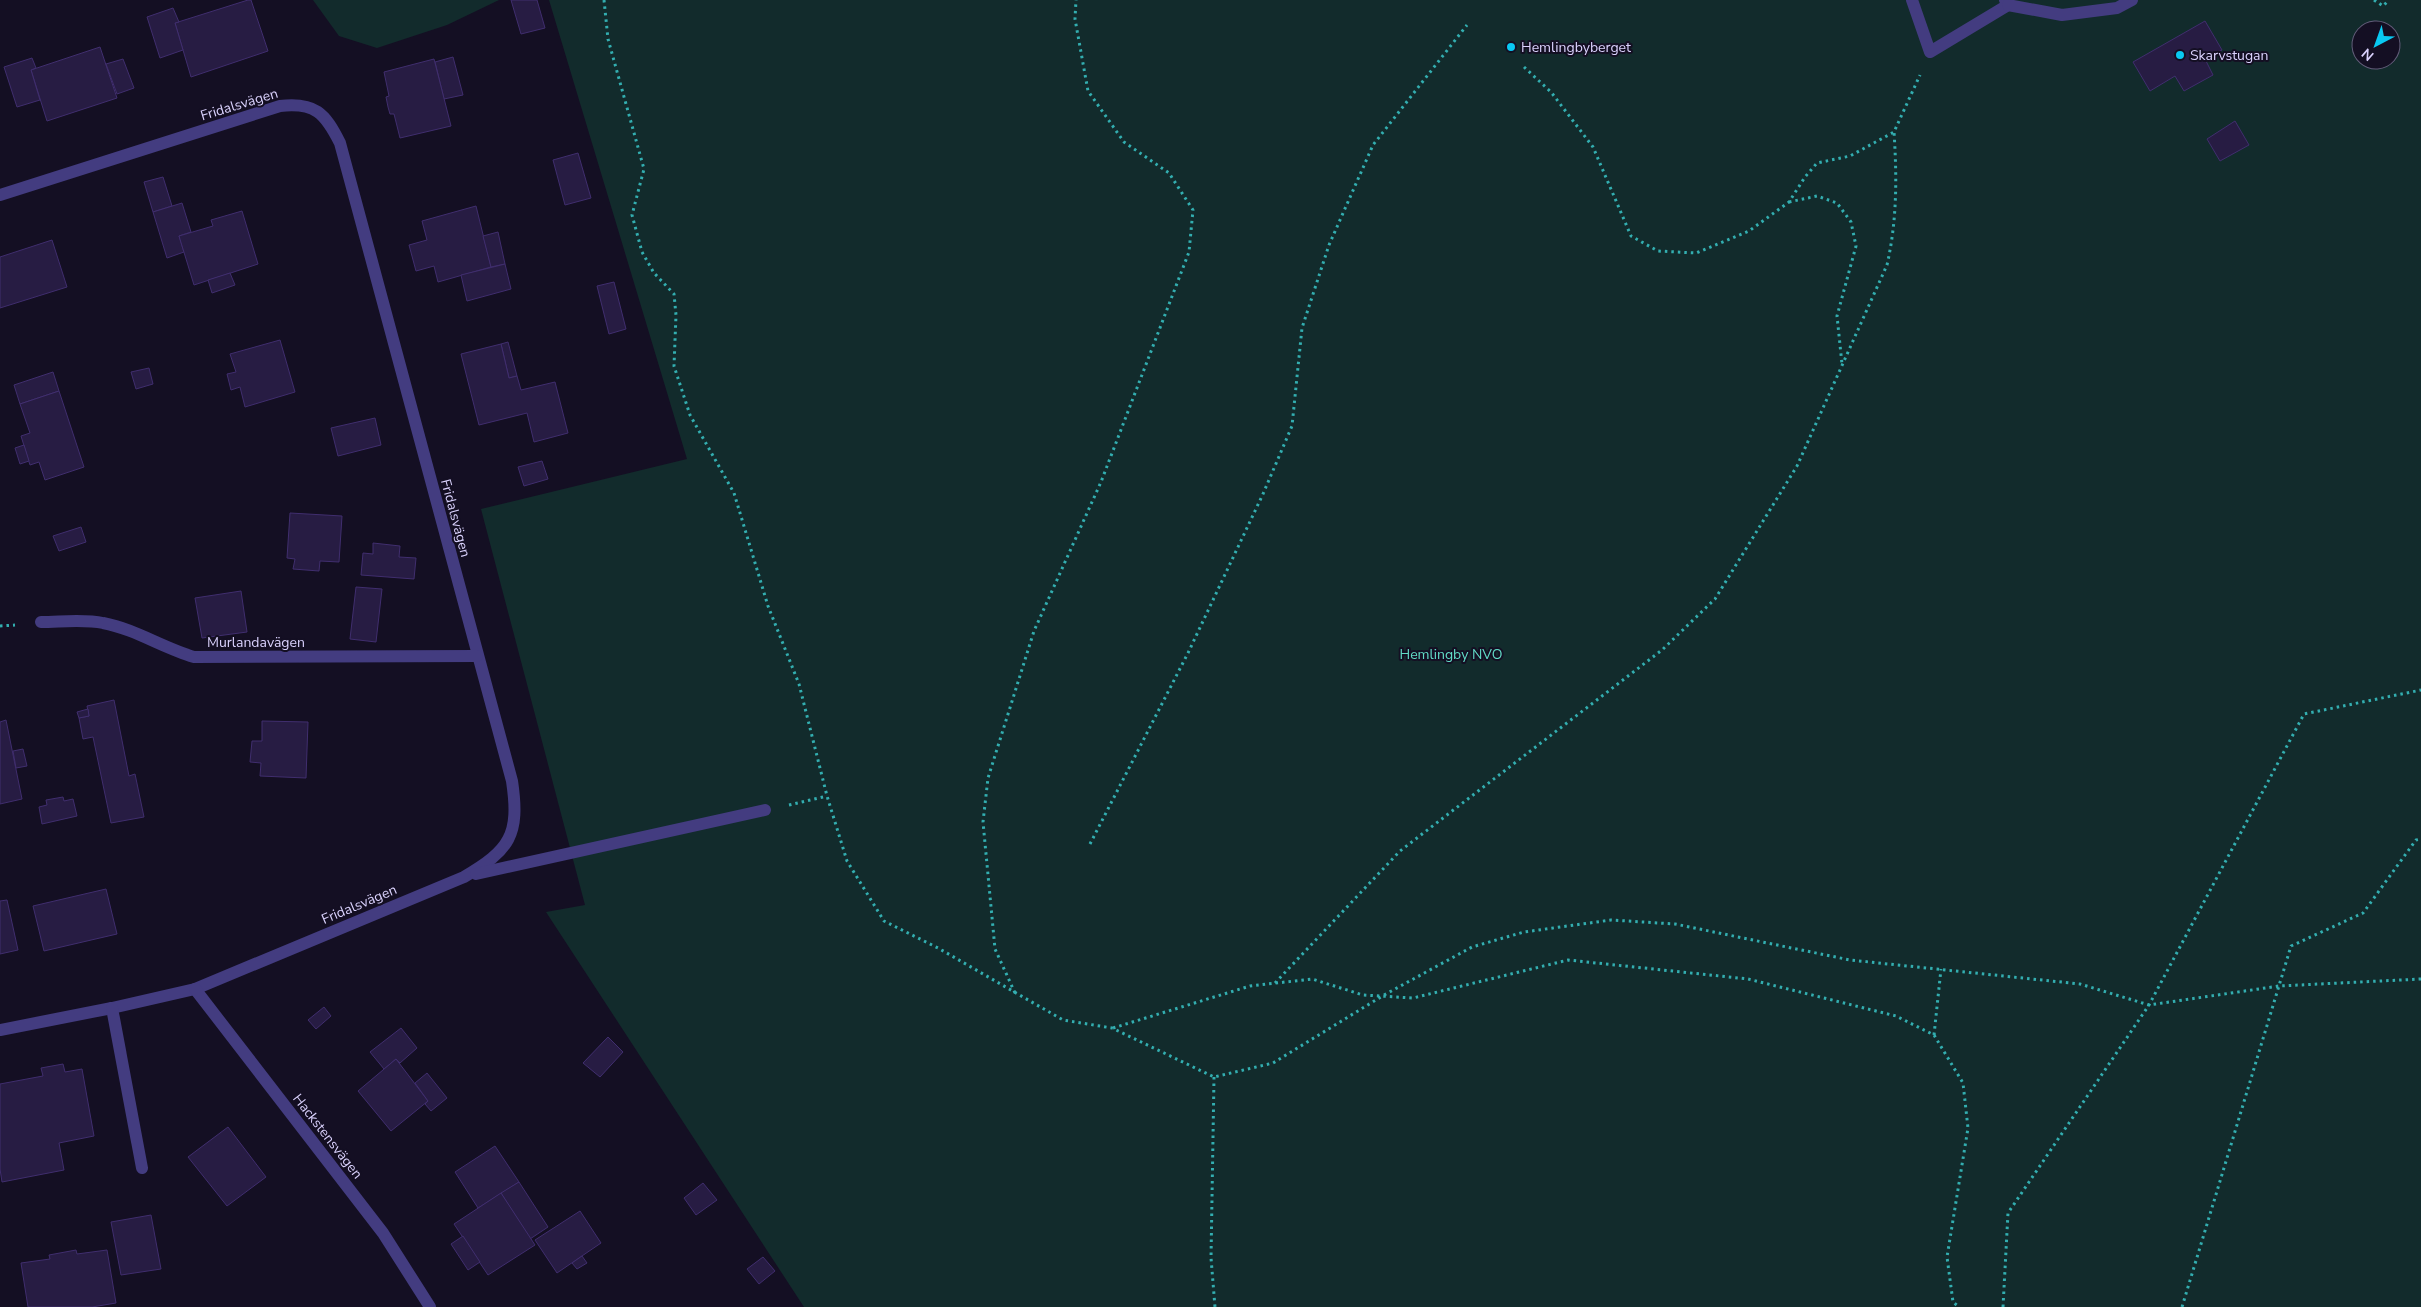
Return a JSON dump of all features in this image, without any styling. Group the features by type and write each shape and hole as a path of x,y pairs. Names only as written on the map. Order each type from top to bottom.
{"street":[{"path":"1912,0 1930,52 2007,2 2062,16 2117,8 2132,0"},
{"name":"Fridalsvägen","path":"0,195 280,106 297,104 316,109 330,122 340,143 512,781 516,808 513,827 507,844 490,861 464,877 195,989 112,1008 0,1030"},
{"name":"Murlandavägen","path":"41,622 102,622 123,629 170,650 204,658 477,656"},
{"path":"464,877 765,810"},
{"name":"Hackstensvägen","path":"195,989 384,1234 430,1307"},
{"path":"112,1008 142,1168"}],"path":[{"path":"604,0 608,39 644,170 632,215 642,252 654,273 674,294 676,315 674,366 690,415 734,493 768,606 799,684 827,796 847,861 884,921 938,948 1063,1020 1112,1028 1214,1077 1273,1063 1384,995 1472,947 1524,932 1611,920 1675,924 1850,960 2080,984 2149,1005 2279,986 2421,979"},
{"path":"1015,993 995,948 983,822 988,778 1034,631 1101,482 1189,252 1193,210 1169,173 1124,142 1088,90 1075,19 1076,0"},
{"path":"2374,0 2383,6 2389,0"},
{"path":"1090,844 1188,653 1292,426 1302,328 1329,245 1373,145 1467,25"},
{"path":"1275,983 1400,852 1662,650 1715,599 1797,466 1888,266 1895,232 1897,174 1894,132 1930,52"},
{"path":"1524,67 1551,92 1593,147 1631,236 1658,251 1696,253 1750,231 1789,202 1805,177 1817,163 1850,156 1894,132"},
{"path":"1789,202 1817,196 1837,203 1851,222 1856,246 1837,316 1842,364"},
{"path":"2004,1307 2008,1213 2149,1005 2304,714 2421,690"},
{"path":"765,810 827,796"},
{"path":"2182,1307 2290,946 2363,913 2416,840 2421,839"},
{"path":"1112,1028 1250,986 1312,979 1363,995 1413,998 1568,960 1748,979 1896,1016 1934,1035 1964,1083 1968,1128 1947,1256 1953,1307"},
{"path":"1934,1035 1940,970"},
{"path":"1214,1077 1211,1258 1215,1307"},
{"path":"1953,1302 1959,1307"}],"green space":[{"path":"313,0 499,0 447,25 377,48 339,36"},
{"name":"Hemlingby NVO","path":"549,0 2421,0 2421,1307 804,1307 546,912 585,905 481,509 687,459"}],"building":[{"path":"251,0 268,51 191,77 175,23"},
{"path":"511,0 537,0 545,28 521,34"},
{"path":"173,8 179,22 175,23 183,50 160,58 147,17"},
{"name":"Skarvstugan","path":"2205,21 2222,50 2205,59 2213,75 2184,91 2175,76 2150,91 2133,62"},
{"path":"100,47 117,98 47,121 31,70"},
{"path":"453,57 463,95 444,99 435,62"},
{"path":"32,58 36,68 31,70 40,100 17,107 4,67"},
{"path":"123,59 134,88 117,94 106,64"},
{"path":"434,59 451,126 400,138 394,114 390,114 388,107 386,97 389,96 384,72"},
{"path":"2235,121 2249,145 2220,161 2207,139"},
{"path":"578,153 591,198 565,205 553,160"},
{"path":"163,177 172,206 153,212 144,182"},
{"path":"182,203 191,232 179,236 184,252 167,258 153,212"},
{"path":"476,206 491,267 438,282 434,266 416,271 409,245 427,240 422,221"},
{"path":"242,211 258,264 194,285 179,236 213,226 211,220"},
{"path":"498,232 505,264 491,267 483,236"},
{"path":"52,240 67,287 0,308 0,257"},
{"path":"505,264 511,289 467,301 461,275"},
{"path":"230,273 235,285 212,293 208,280"},
{"path":"614,282 626,329 609,334 597,286"},
{"path":"280,340 295,392 245,407 240,387 231,390 227,374 236,372 230,354"},
{"path":"508,342 517,376 509,378 501,344"},
{"path":"501,344 509,378 517,376 521,390 555,382 568,433 534,442 527,413 479,425 461,354"},
{"path":"149,368 153,384 136,389 131,372"},
{"path":"53,372 59,391 20,404 14,385"},
{"path":"59,391 84,467 45,480 39,462 30,465 21,436 30,433 20,404"},
{"path":"375,418 381,445 338,456 331,428"},
{"path":"24,445 29,461 20,464 15,448"},
{"path":"542,461 548,479 524,486 518,467"},
{"path":"290,513 342,516 339,562 320,561 319,571 293,569 295,559 287,558"},
{"path":"81,527 86,542 59,551 53,536"},
{"path":"373,543 400,546 399,557 416,558 414,579 361,575 363,553 373,554"},
{"path":"356,587 382,589 376,642 350,639"},
{"path":"241,591 247,632 202,638 195,598"},
{"path":"114,700 129,776 135,774 144,817 111,823 93,737 83,739 79,718 89,716 87,706"},
{"path":"88,709 89,716 79,718 77,712"},
{"path":"6,720 22,799 0,804 0,722"},
{"path":"262,721 308,722 306,778 260,776 261,763 250,762 252,741 262,741"},
{"path":"23,749 27,766 16,768 13,751"},
{"path":"63,797 64,801 73,799 77,816 42,824 39,807 47,805 46,800"},
{"path":"106,889 117,934 44,951 33,906"},
{"path":"7,900 18,950 0,954 0,901"},
{"path":"324,1007 331,1016 316,1029 308,1020"},
{"path":"401,1028 417,1048 400,1063 396,1059 384,1069 370,1052"},
{"path":"608,1037 623,1052 600,1077 583,1063"},
{"path":"396,1059 428,1101 391,1131 358,1091"},
{"path":"63,1064 65,1072 82,1069 94,1136 59,1143 64,1170 2,1182 0,1169 0,1084 43,1076 41,1068"},
{"path":"427,1073 447,1098 431,1111 425,1104 428,1101 415,1083"},
{"path":"228,1127 266,1177 227,1206 188,1157"},
{"path":"495,1146 519,1182 478,1208 455,1172"},
{"path":"519,1182 548,1227 530,1239 501,1193"},
{"path":"703,1183 717,1200 696,1215 684,1198"},
{"path":"501,1193 535,1245 488,1275 454,1224"},
{"path":"580,1211 601,1243 557,1273 535,1240"},
{"path":"151,1215 161,1269 121,1275 111,1222"},
{"path":"463,1236 480,1262 468,1270 451,1244"},
{"path":"76,1250 77,1254 107,1250 116,1303 92,1307 28,1307 21,1263 50,1259 49,1255"},
{"path":"582,1256 587,1263 577,1269 572,1263"},
{"path":"763,1257 775,1271 759,1284 747,1269"}],"place":[{"name":"Hemlingbyberget","path":"1511,47"},
{"name":"Skarvstugan","path":"2180,55"}]}
